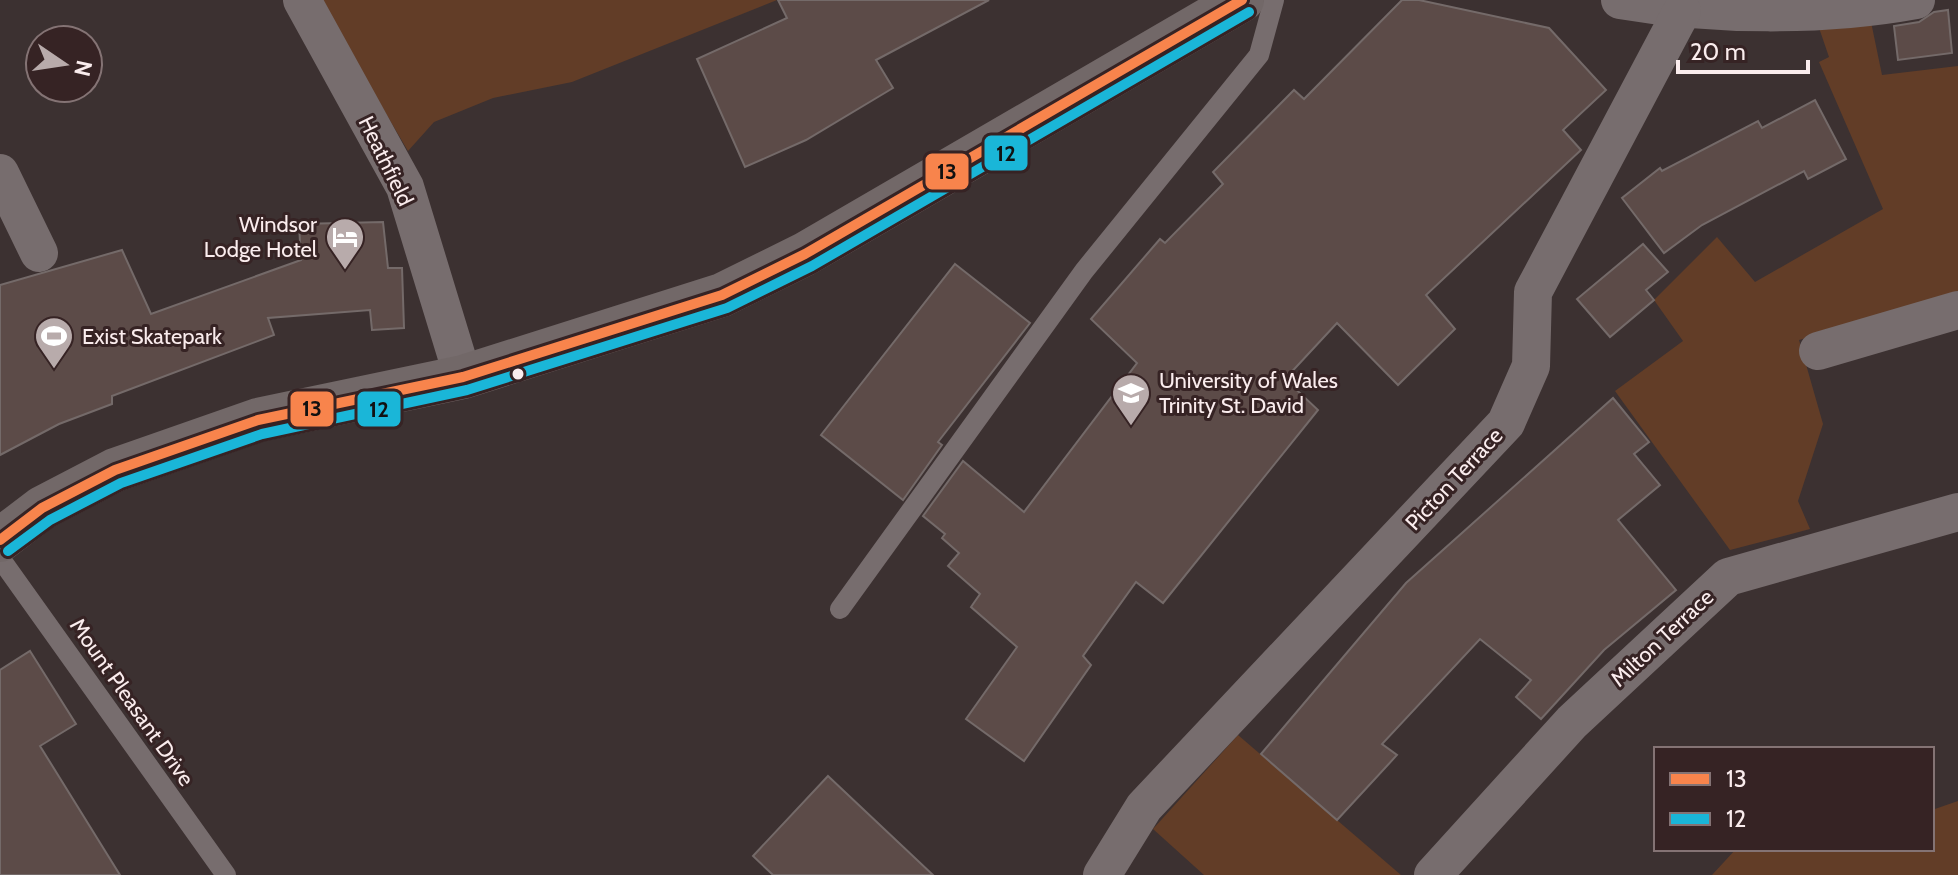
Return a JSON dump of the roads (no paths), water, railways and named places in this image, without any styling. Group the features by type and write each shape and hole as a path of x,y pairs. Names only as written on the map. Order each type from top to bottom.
{"street":[{"name":"Heathfield","path":"302,0 405,187 463,377"},
{"path":"0,540 42,508 115,470 258,420 463,377 598,336 736,288 805,254 1242,0"},
{"path":"1620,0 1682,11 1869,8 1916,0"},
{"name":"Picton Terrace","path":"1102,875 1144,807 1506,423 1531,366 1533,292 1682,11"},
{"path":"0,173 39,253"},
{"path":"1818,351 1958,310"},
{"name":"Milton Terrace","path":"1433,875 1572,722 1728,577 1958,512"}],"lane":[{"path":"840,609 1084,271 1259,55 1274,0"},
{"name":"Mount Pleasant Drive","path":"0,558 226,875"}],"place":[{"name":"Windsor Lodge Hotel","path":"345,271"},
{"name":"Exist Skatepark","path":"54,370"},
{"name":"University of Wales Trinity St. David","path":"1131,427"}]}
